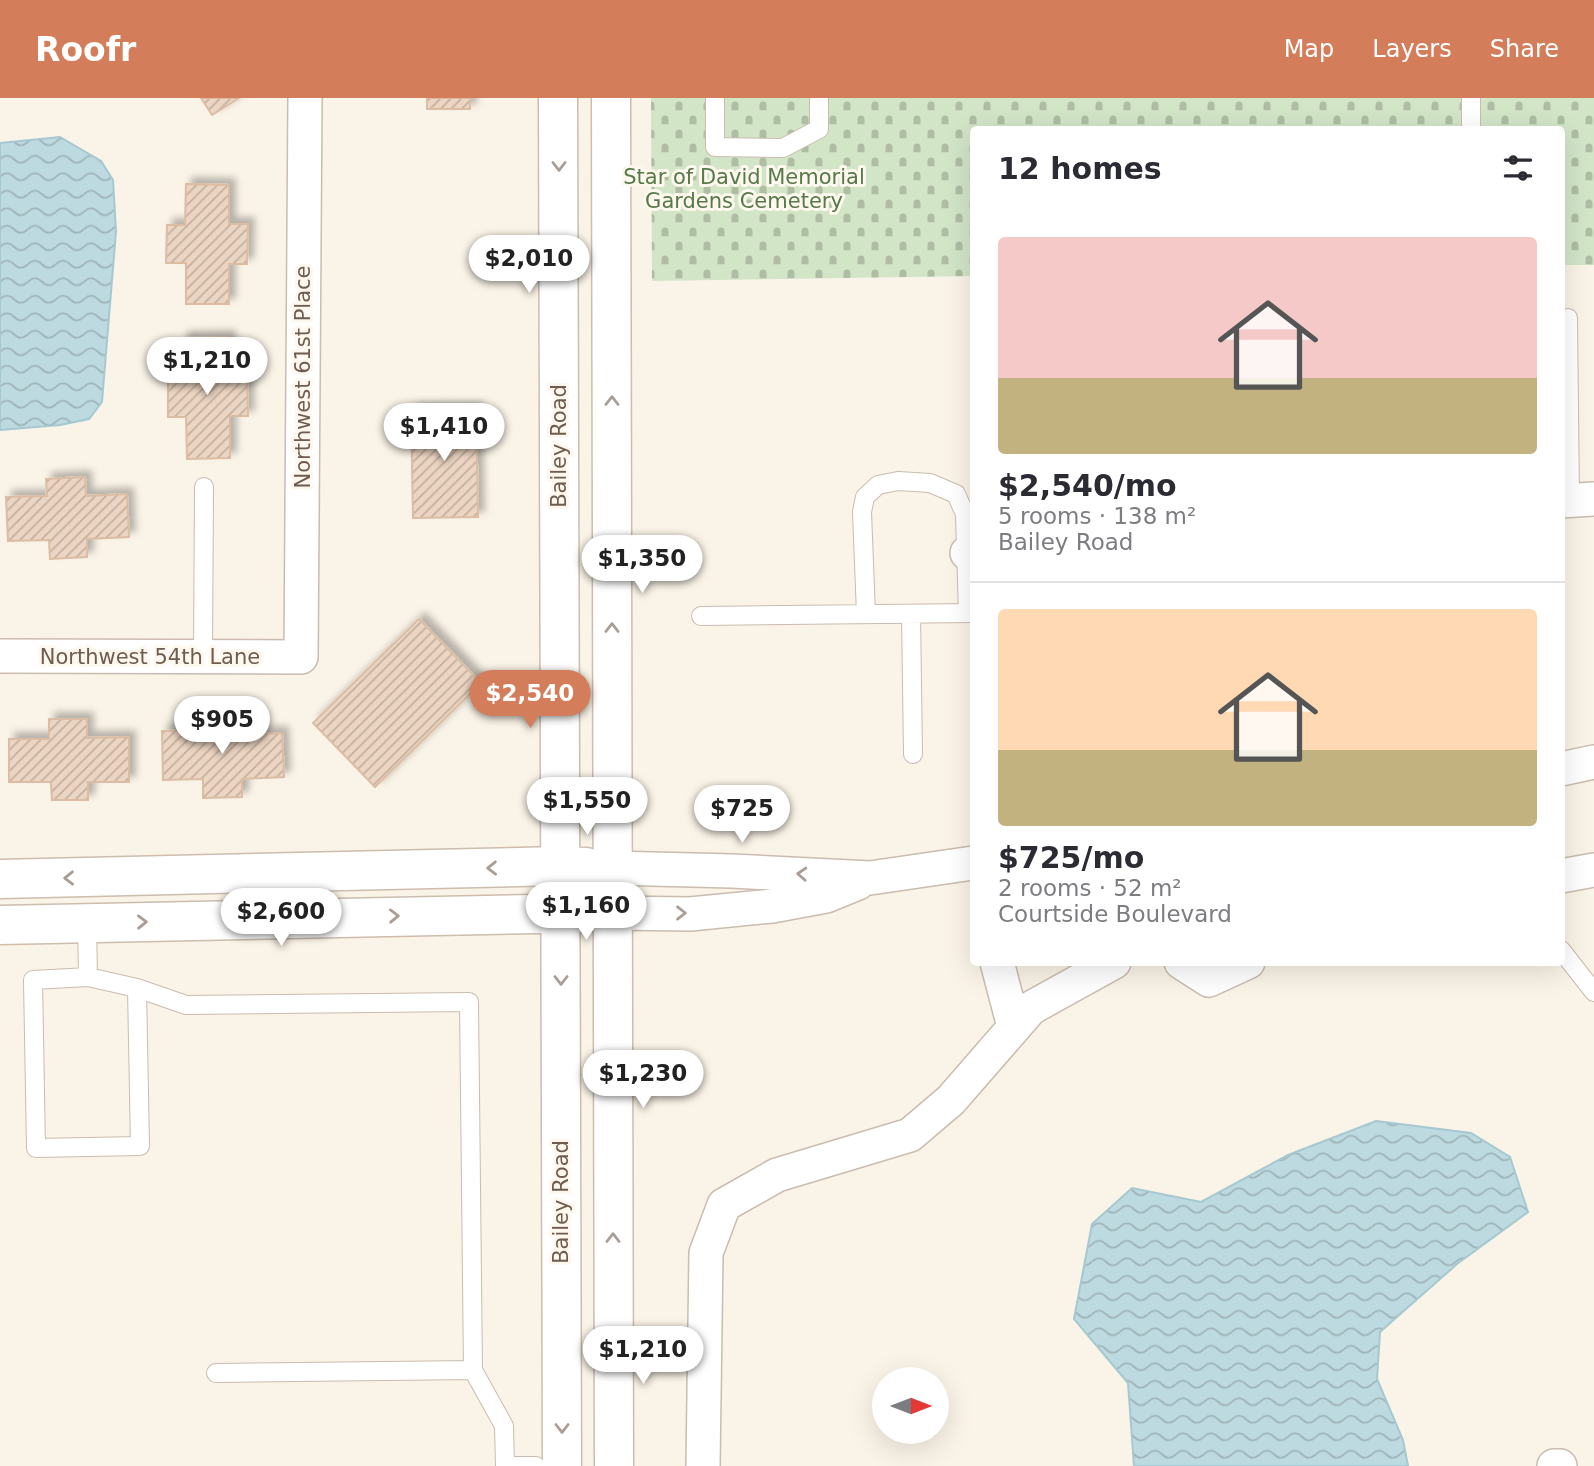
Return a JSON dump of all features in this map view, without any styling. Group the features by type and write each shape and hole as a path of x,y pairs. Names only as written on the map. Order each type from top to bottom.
{"street":[{"name":"Northwest 61st Place","path":"301,657 305,98"},
{"name":"Bailey Road","path":"558,98 562,1466"},
{"path":"611,98 614,1466"},
{"name":"Northwest 54th Lane","path":"0,656 301,657"},
{"path":"1565,768 1594,762"},
{"path":"0,879 560,866 870,878 970,863"},
{"path":"1565,875 1594,870"},
{"path":"0,925 561,912 690,914 772,906 826,897 870,878"},
{"path":"998,966 1014,1027"},
{"path":"703,1466 706,1253 723,1206 776,1175 910,1135 951,1100 1031,1008 1107,966"},
{"path":"1187,966 1209,980 1239,966"},
{"path":"1554,1466 1560,1466"}],"lane":[{"path":"715,98 715,147 783,148 819,129 819,98"},
{"path":"1471,98 1471,126"},
{"path":"1568,318 1575,500"},
{"path":"701,616 970,613 970,553 965,514 957,494 930,483 898,481 878,485 865,497 862,512 866,614"},
{"path":"203,657 204,487"},
{"path":"911,614 913,754"},
{"path":"87,923 88,976"},
{"path":"1565,955 1594,992"},
{"path":"137,988 140,1146 36,1147 33,980 88,976 137,988 186,1005 469,1002 473,1370 504,1426 505,1466"},
{"path":"216,1373 473,1370"},
{"path":"489,1466 536,1466"}],"green space":[{"name":"Star of David Memorial Gardens Cemetery","path":"651,98 1594,98 1594,265 1565,265 1565,126 970,126 970,276 652,281"}],"water":[{"path":"60,137 101,161 113,180 116,231 102,402 89,419 60,425 0,430 0,143"},
{"path":"1376,1121 1471,1133 1510,1157 1528,1212 1457,1264 1380,1332 1377,1379 1403,1440 1408,1466 1134,1466 1128,1383 1074,1319 1092,1224 1132,1188 1201,1202 1288,1155"}],"building":[{"path":"201,98 239,98 212,115"},
{"path":"427,98 470,98 470,109 427,109"},
{"path":"186,184 229,185 229,224 248,224 247,264 229,264 229,304 186,304 186,263 166,263 167,225 185,225"},
{"path":"229,337 229,380 247,379 248,416 230,416 230,458 187,459 186,417 168,417 168,380 183,380 182,338"},
{"path":"476,409 478,517 413,518 411,410"},
{"path":"85,477 86,496 127,494 129,537 87,539 87,557 50,559 49,540 8,541 6,497 47,496 46,479"},
{"path":"419,619 481,683 375,787 313,723"},
{"path":"240,716 241,734 282,733 284,777 242,779 242,797 203,798 203,779 163,780 162,731 203,730 202,717"},
{"path":"49,719 87,719 87,738 129,737 129,782 88,782 88,800 52,800 51,782 9,782 9,739 49,739"}]}
